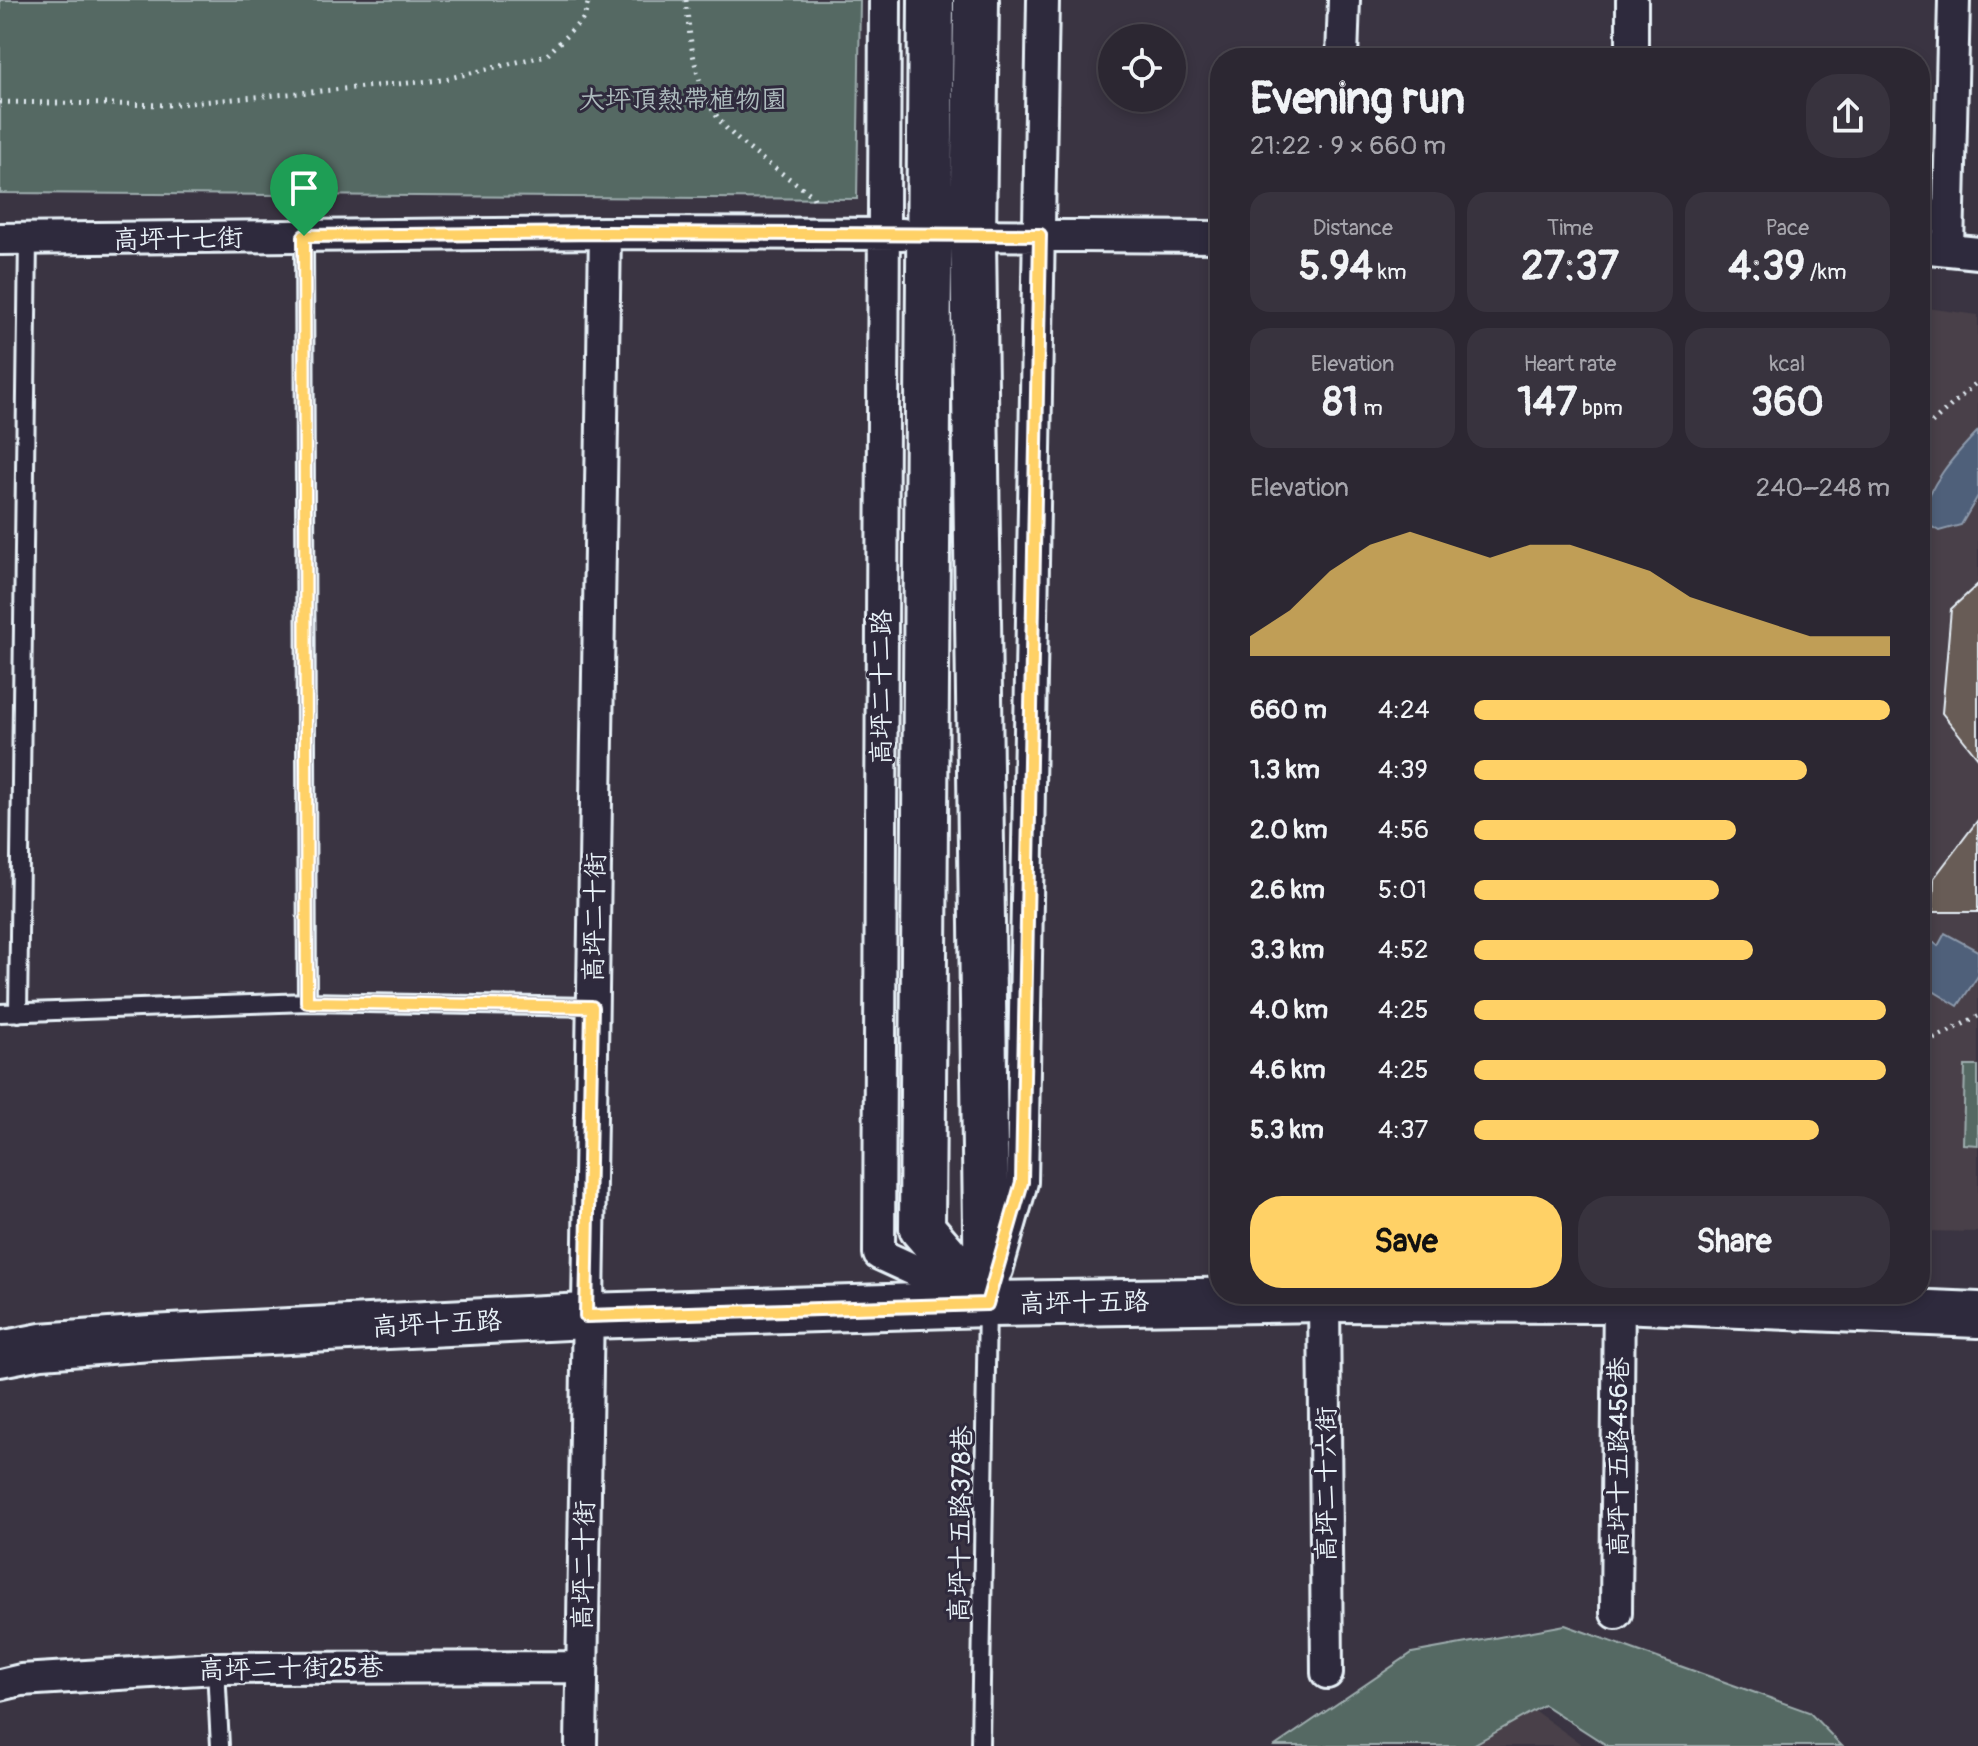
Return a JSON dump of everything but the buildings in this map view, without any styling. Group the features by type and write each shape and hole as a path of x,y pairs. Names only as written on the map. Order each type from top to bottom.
{"street":[{"name":"高坪二十二路","path":"885,0 879,1254 987,1304"},
{"name":"高坪二十二路","path":"931,0 922,1228 987,1304"},
{"path":"976,0 973,236 987,1304"},
{"path":"987,1304 1022,1182 1043,0"},
{"path":"1342,48 1344,0"},
{"path":"1632,0 1632,48"},
{"path":"1954,0 1934,247 1978,253"},
{"name":"高坪十七街","path":"14,239 605,233 1210,237"},
{"name":"高坪二十街","path":"581,1746 605,233"},
{"name":"高坪十五路","path":"0,1354 41,1346 151,1338 586,1316 1210,1299"},
{"name":"高坪二十六街","path":"1324,1304 1327,1673"},
{"name":"高坪十五路456巷","path":"1616,1613 1619,1304"},
{"name":"高坪十五路","path":"1759,1304 1978,1315"},
{"name":"高坪二十街25巷","path":"0,1685 21,1680 216,1668 582,1667"}],"lane":[{"path":"304,236 307,1002"},
{"path":"14,239 18,1013"},
{"path":"0,1013 307,1002 592,1007"},
{"name":"高坪十五路378巷","path":"980,1745 987,1304"},
{"path":"216,1668 220,1746"}],"path":[{"path":"0,102 168,105 441,80 547,55 584,18 589,0"},
{"path":"686,0 690,44 707,99 729,131 813,196 825,234"},
{"path":"1930,425 1978,381"},
{"path":"1930,1042 1978,1016"}],"shaded area":[{"path":"1930,308 1978,315 1978,1232 1930,1231"},
{"path":"1525,1704 1584,1746 1425,1746"}],"green space":[{"name":"大坪頂熱帶植物園","path":"0,0 860,0 857,199 0,193"},
{"path":"1965,1066 1978,1066 1978,1145 1963,1144"},
{"path":"1565,1625 1809,1712 1842,1746 1608,1746 1544,1705 1471,1746 1275,1746 1412,1653"}],"water":[{"path":"1978,431 1978,496 1961,525 1939,531 1930,526 1930,494 1959,451"},
{"path":"1945,933 1978,951 1978,976 1958,1006 1930,989 1930,939 1938,946"}],"route":[{"path":"605,233 1040,235 1022,1182 987,1304 586,1316 592,1007 307,1002 304,236 605,233"}]}
